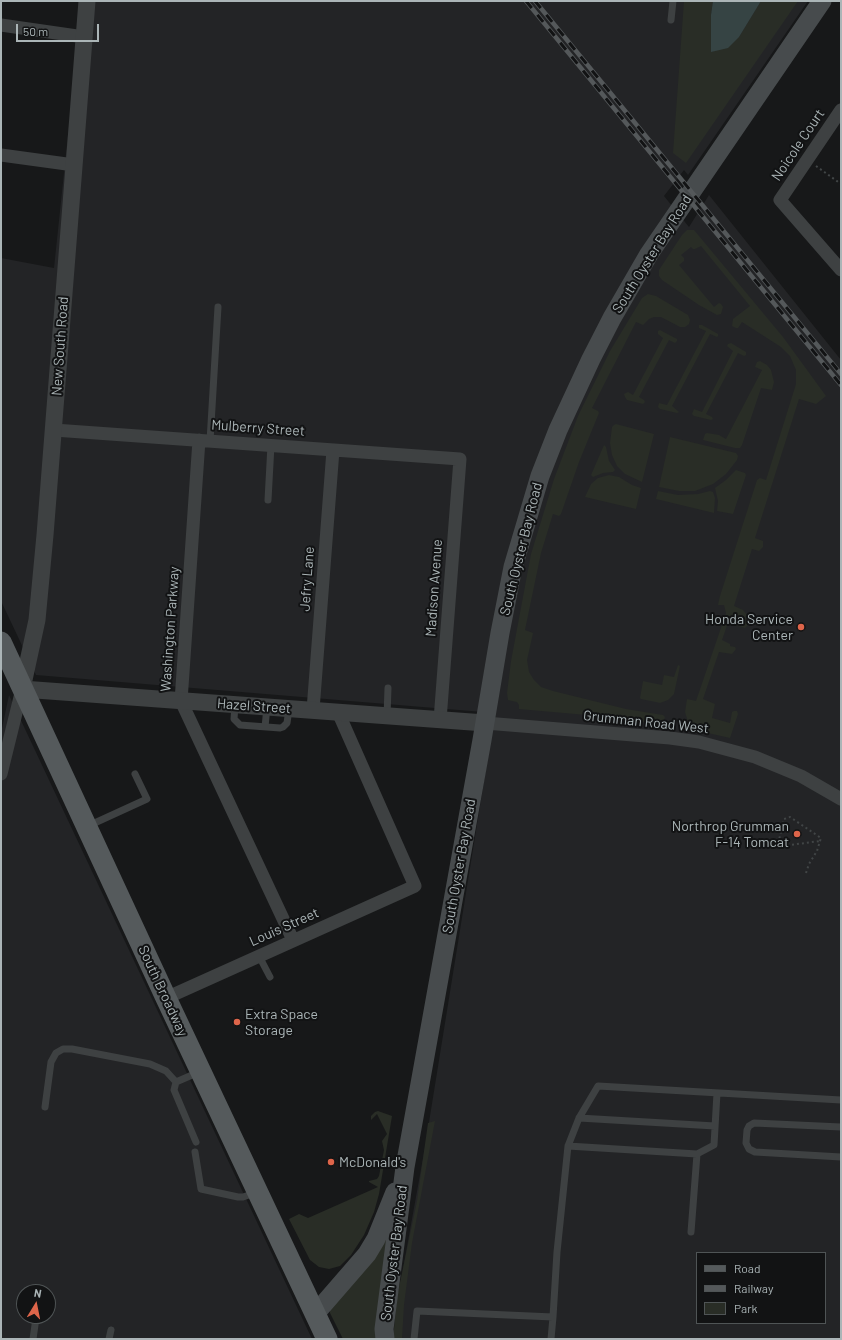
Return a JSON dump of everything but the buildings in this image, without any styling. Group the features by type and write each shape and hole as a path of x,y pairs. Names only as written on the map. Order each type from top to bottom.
{"main road":[{"name":"South Oyster Bay Road","path":"385,1339 384,1329 405,1167 501,626 513,568 524,526 540,476 558,430 591,359 612,318 649,254 822,1"},
{"name":"South Broadway","path":"1,642 326,1339"},
{"name":"South Oyster Bay Road","path":"315,1314 367,1254 376,1239 405,1167"}],"street":[{"name":"New South Road","path":"22,689 37,620 54,430 87,1"},
{"path":"1,25 84,37"},
{"name":"Noicole Court","path":"841,110 780,200 841,270"},
{"path":"1,155 74,165"},
{"name":"Mulberry Street","path":"54,430 460,459"},
{"name":"Washington Parkway","path":"204,440 181,701 293,940"},
{"name":"Jefry Lane","path":"313,710 333,450"},
{"name":"Madison Avenue","path":"440,720 460,459"},
{"path":"1,774 22,689"},
{"name":"Hazel Street","path":"22,689 485,723"},
{"name":"Louis Street","path":"166,998 415,886 338,712"},
{"name":"Grumman Road West","path":"485,723 670,738 699,742 755,757 801,776 841,799"}],"lane":[{"path":"672,20 673,1"},
{"path":"204,440 218,307"},
{"path":"268,500 271,445"},
{"path":"387,716 388,688"},
{"path":"235,705 234,719 240,725 265,727 283,727 287,723 288,709"},
{"path":"265,727 267,707"},
{"path":"86,827 147,799 135,774"},
{"path":"259,956 270,977"},
{"path":"45,1107 51,1062 56,1053 63,1049 72,1049 150,1064 166,1071 176,1082"},
{"path":"176,1082 201,1072"},
{"path":"176,1082 174,1090 196,1142"},
{"path":"551,1339 557,1252 568,1146 579,1118 598,1086 841,1100"},
{"path":"568,1146 697,1154 714,1145 717,1093"},
{"path":"579,1118 715,1126"},
{"path":"841,1127 754,1123 749,1126 747,1130 746,1143 749,1149 755,1152 841,1157"},
{"path":"195,1152 201,1189 238,1197 258,1192"},
{"path":"691,1232 697,1154"},
{"path":"414,1339 417,1311 553,1317"},
{"path":"33,1339 35,1324"},
{"path":"109,1339 110,1330"}],"path":[{"path":"806,160 841,184"},
{"path":"806,873 809,864 817,851 821,838 790,817 784,819 779,840 783,846 820,841"}],"shaded area":[{"path":"82,1 808,1 688,175 684,170 664,196 689,227 709,195 841,360 841,1339 399,1339 397,1302 425,1147 495,713 36,675 1,601 1,258 54,268"},
{"path":"713,1 761,1 739,37 728,48 711,52 711,15"},
{"path":"9,695 312,1339 1,1339 1,733"}],"green space":[{"path":"684,1 713,1 711,15 712,52 739,37 761,1 798,1 686,163 673,153"},
{"path":"687,230 694,230 783,337 826,396 816,404 799,399 755,538 763,541 763,547 759,551 752,549 734,606 743,610 749,621 745,628 728,623 722,640 736,649 732,654 719,652 703,699 715,704 712,718 730,723 732,712 737,711 738,714 730,738 699,731 693,728 696,727 689,724 685,712 687,699 696,701 726,613 724,605 718,605 720,596 757,480 760,478 766,480 796,384 796,370 790,356 781,347 742,322 738,328 732,326 733,319 750,306 701,246 695,249 691,247 681,255 684,258 684,261 679,265 714,307 719,303 721,304 723,307 721,314 717,315 699,305 662,280 659,276 659,270 682,235"},
{"path":"648,294 656,296 688,315 690,320 689,324 685,327 680,327 661,317 649,319 643,325 636,322 592,408 599,413 579,462 561,514 559,516 553,514 541,553 525,630 533,633 527,660 529,672 541,687 626,709 663,715 665,717 662,721 657,720 656,723 649,723 620,718 519,709 517,702 508,700 507,693 511,661 531,554 554,479 578,416 610,351 642,298"},
{"path":"699,325 702,325 718,334 718,336 717,337 710,334 672,406 679,412 677,413 660,409 658,407 659,403 667,405 706,331 699,328"},
{"path":"660,330 677,339 677,341 675,343 669,340 639,397 645,402 643,404 627,400 624,394 628,392 633,395 663,338 658,334 658,331"},
{"path":"731,343 746,352 746,355 744,356 738,353 706,414 713,419 711,420 694,416 692,414 694,409 702,412 733,351 727,346"},
{"path":"760,361 767,365 771,370 774,382 772,390 761,388 740,448 703,440 705,434 707,433 719,435 726,439 762,370 755,367 757,362"},
{"path":"616,424 654,434 642,482 625,474 617,466 612,455 610,443 612,427"},
{"path":"670,437 736,453 738,456 737,460 726,474 713,484 695,491 679,491 659,487"},
{"path":"604,445 606,447 609,461 615,470 613,472 603,473 593,477 591,475"},
{"path":"736,470 745,473 746,475 733,514 717,511 718,501 715,488"},
{"path":"609,475 619,477 632,485 641,488 636,509 585,497 591,484 598,478"},
{"path":"658,491 678,495 698,494 710,491 713,492 715,498 714,513 656,499"},
{"path":"678,665 680,666 674,694 668,700 660,703 640,698 643,681 662,685 664,675 674,677"},
{"path":"378,1111 392,1116 379,1194 374,1212 364,1235 351,1255 340,1266 329,1269 319,1267 310,1260 289,1219 299,1214 308,1218 378,1187 369,1181 377,1179 379,1176 384,1150 382,1141 387,1134 377,1114 371,1120 371,1116"},
{"path":"435,1121 412,1243 404,1305 402,1339 393,1339 397,1297 417,1201 428,1123"},
{"path":"388,1228 379,1339 343,1339 330,1313 330,1309"}],"railway":[{"path":"526,1 841,385"},
{"path":"535,1 841,374"}],"place":[{"name":"Honda Service Center","path":"801,627"},
{"name":"Northrop Grumman F-14 Tomcat","path":"797,834"},
{"name":"Extra Space Storage","path":"237,1022"},
{"name":"McDonald's","path":"331,1162"}]}
